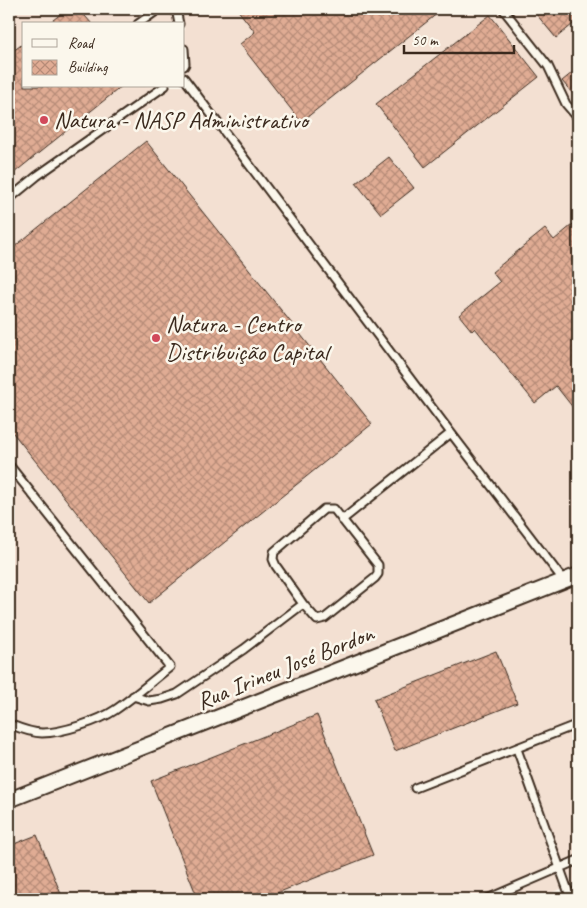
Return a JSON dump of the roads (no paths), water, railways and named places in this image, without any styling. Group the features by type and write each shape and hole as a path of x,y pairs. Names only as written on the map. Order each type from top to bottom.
{"street":[{"name":"Rua Irineu José Bordon","path":"9,800 578,575"}],"lane":[{"path":"141,22 159,9"},
{"path":"176,9 179,22"},
{"path":"503,9 548,66 566,104 578,118"},
{"path":"185,79 564,581"},
{"path":"9,199 37,176 162,88"},
{"path":"342,520 451,433"},
{"path":"9,465 170,667 114,711 94,720 54,732 41,733 9,724"},
{"path":"334,509 342,520 378,565 378,574 325,618 316,620 276,566 273,560 274,552 324,510 334,509"},
{"path":"133,696 149,701 177,694 244,649 303,604"},
{"path":"415,788 578,724"},
{"path":"517,749 571,899"},
{"path":"486,899 578,860"}],"place":[{"name":"Natura - NASP Administrativo","path":"44,120"},
{"name":"Natura - Centro Distribuição Capital","path":"156,338"}]}
